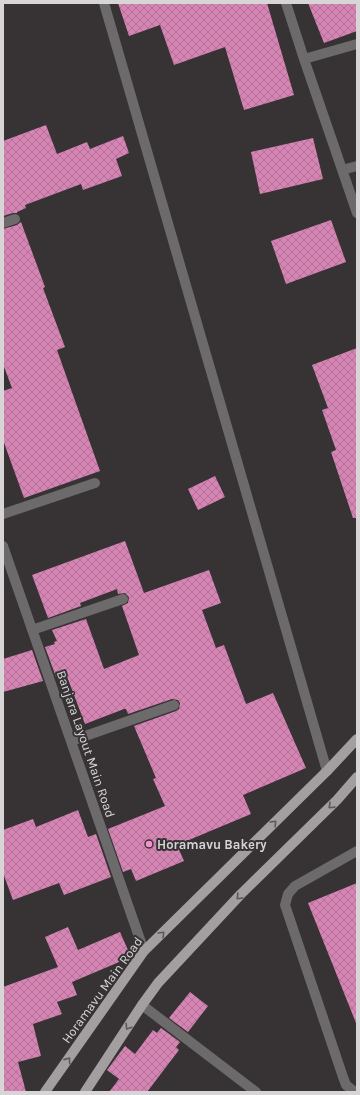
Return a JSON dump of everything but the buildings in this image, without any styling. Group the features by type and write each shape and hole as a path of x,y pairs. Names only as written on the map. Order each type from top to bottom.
{"main road":[{"name":"Horamavu Main Road","path":"45,1092 144,951 327,771 357,739"},
{"path":"85,1092 158,983 236,900 337,800 357,777"}],"street":[{"path":"104,3 327,771"},
{"path":"286,3 357,213"},
{"path":"304,59 357,44"},
{"path":"342,170 357,166"},
{"path":"3,223 15,219"},
{"path":"3,514 95,483"},
{"name":"Banjara Layout Main Road","path":"3,546 144,951"},
{"path":"32,630 123,599"},
{"path":"71,741 174,705"},
{"path":"355,1092 346,1085 343,1077 285,905 288,894 295,886 357,851"},
{"path":"142,1005 256,1092"}],"place":[{"name":"Horamavu Bakery","path":"149,844"}]}
